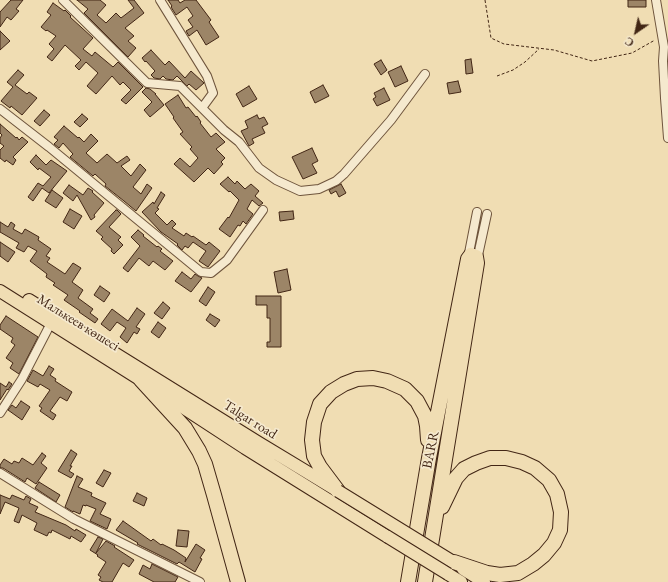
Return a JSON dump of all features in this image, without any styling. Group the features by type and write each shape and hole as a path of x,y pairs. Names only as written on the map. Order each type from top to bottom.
{"highway":[{"path":"462,319 472,261"},
{"name":"BARR","path":"408,582 429,458 462,319"},
{"name":"BARR","path":"425,582 435,522 462,319"},
{"path":"338,491 320,467 314,456 312,440 314,422 320,404 331,392 344,384 357,379 373,378 387,381 405,390 417,401 425,416 429,458"},
{"path":"141,380 185,428 199,451 205,464 238,582"},
{"path":"435,522 456,478 464,468 490,458 506,458 522,462 536,468 549,480 556,494 561,512 560,530 554,543 544,555 533,564 518,573 500,575 451,565"}],"main road":[{"name":"Talgar road","path":"0,284 338,491 451,565 461,582"},
{"name":"Малькеев көшесі","path":"0,291 141,380"},
{"name":"Talgar road","path":"141,380 245,448 388,537 451,565 484,582"}],"street":[{"path":"63,0 147,83 180,86 224,130 239,142 259,168 276,180 300,191 319,189 336,181 344,174 391,120 425,74"},
{"path":"160,0 207,76 213,93 202,108"},
{"path":"656,0 662,35 666,46 664,61 668,138"},
{"path":"0,109 55,152 201,272 211,273 227,260 262,210"},
{"path":"472,261 477,212"},
{"path":"472,261 487,214"},
{"path":"0,413 22,379 50,323"},
{"path":"0,473 74,519 200,582"}],"path":[{"path":"485,0 491,38 504,44 554,50 592,61 632,53 662,35"},
{"path":"497,76 513,70 525,62 539,48"}],"building":[{"path":"11,0 23,0 16,9 19,11 11,20 7,17 0,27 0,12"},
{"path":"77,0 100,0 106,5 97,15 106,23 116,13 121,18 134,8 128,0 134,0 144,13 125,28 134,36 128,41 136,48 128,57 84,13 88,9"},
{"path":"168,0 178,0 180,3 185,0 196,0 211,20 209,22 219,37 206,45 197,30 189,36 186,31 193,27 188,20 193,16 187,7 176,15"},
{"path":"628,0 646,0 646,7 628,7"},
{"path":"53,3 64,11 65,10 71,16 70,17 93,38 83,49 92,56 95,52 113,67 118,62 143,87 126,104 121,100 131,90 123,82 120,85 112,76 96,94 87,86 98,73 86,62 79,70 75,66 81,60 65,45 52,61 47,57 54,49 49,44 56,36 41,27 51,15 47,12"},
{"path":"0,31 10,41 0,50"},
{"path":"151,50 165,65 169,61 185,78 191,71 204,83 196,90 189,84 187,86 177,76 173,80 166,79 163,76 160,79 154,78 151,75 155,71 142,58"},
{"path":"471,59 473,73 466,74 465,60"},
{"path":"381,60 387,70 381,75 374,64"},
{"path":"401,66 408,81 395,87 388,72"},
{"path":"18,70 24,75 15,85 27,94 29,92 37,98 22,115 11,106 10,108 1,101 13,87 7,82"},
{"path":"458,81 461,92 449,94 447,83"},
{"path":"323,85 329,96 315,103 310,92"},
{"path":"249,86 257,99 243,107 236,94"},
{"path":"146,88 150,89 156,94 164,105 150,117 144,110 152,102 142,92"},
{"path":"384,88 390,100 377,106 373,99 376,97 374,93"},
{"path":"178,95 186,108 188,107 196,117 197,116 201,122 200,123 211,137 216,133 225,142 216,149 225,158 221,162 223,164 214,174 208,168 194,182 174,164 180,158 190,167 198,158 190,149 192,147 180,134 183,132 165,104"},
{"path":"44,110 50,115 40,126 34,121"},
{"path":"82,114 88,119 80,127 74,122"},
{"path":"257,115 259,119 264,117 268,124 262,127 265,133 252,139 254,143 249,146 241,131 248,128 245,121"},
{"path":"0,124 19,140 22,137 28,142 13,157 16,160 13,165 0,158 0,150 4,146 0,143 0,138 2,135 0,133"},
{"path":"64,126 84,142 91,134 98,141 86,153 97,163 107,154 117,163 127,156 130,160 121,166 131,176 140,164 146,170 133,187 141,194 147,184 152,188 136,211 105,186 106,184 95,174 93,176 70,157 73,154 63,143 59,148 54,144 58,140 54,137"},
{"path":"312,148 318,161 312,164 317,173 303,179 292,157"},
{"path":"36,155 46,165 51,160 67,171 49,193 42,188 33,201 28,197 38,183 43,186 51,177 39,168 38,170 30,162"},
{"path":"228,177 235,184 237,181 245,189 251,184 259,191 255,196 263,203 259,206 252,200 247,209 253,214 246,224 243,221 240,226 238,225 230,237 219,229 228,217 229,218 239,200 220,184"},
{"path":"341,184 346,193 339,197 336,191 331,194 329,190"},
{"path":"69,185 83,195 88,188 93,191 92,192 104,203 94,215 95,217 91,220 77,195 73,201 63,193"},
{"path":"52,190 63,198 56,208 45,201"},
{"path":"161,192 165,195 157,208 159,209 155,213 167,225 172,220 176,224 172,228 184,236 186,233 206,245 209,242 220,251 208,267 199,261 206,251 193,242 188,248 185,246 182,250 177,245 178,244 161,232 142,212 153,202 154,204"},
{"path":"70,209 82,216 74,229 63,222"},
{"path":"116,210 121,214 109,227 121,237 118,240 123,245 114,254 111,251 112,249 101,239 103,237 96,231"},
{"path":"293,211 294,219 280,221 279,212"},
{"path":"0,222 8,227 11,222 15,225 13,229 22,234 25,229 39,237 38,240 51,249 46,256 50,258 47,262 65,274 73,263 81,268 72,282 83,290 78,298 93,309 90,313 98,319 95,323 64,300 68,295 53,285 55,283 46,277 47,274 30,261 37,251 28,246 24,252 16,248 19,243 0,232"},
{"path":"138,230 144,235 143,236 162,249 160,251 173,261 165,270 153,261 149,266 139,258 128,272 123,268 140,246 131,237"},
{"path":"0,242 15,252 8,262 0,256"},
{"path":"287,269 291,290 278,293 274,272"},
{"path":"182,272 191,279 195,274 202,278 191,292 175,281"},
{"path":"100,286 110,293 104,302 94,295"},
{"path":"208,287 215,292 206,306 199,301"},
{"path":"256,296 281,296 281,347 267,347 267,342 270,342 270,318 267,318 267,305 256,305"},
{"path":"163,302 170,308 162,319 154,313"},
{"path":"137,308 145,314 136,327 140,329 137,334 134,332 127,343 120,337 126,328 117,322 110,331 101,324 112,309 128,321"},
{"path":"210,314 220,320 215,327 206,320"},
{"path":"6,316 38,337 19,374 10,368 13,363 6,358 15,345 11,342 13,338 0,329 0,325"},
{"path":"158,322 166,328 159,338 151,332"},
{"path":"49,366 54,369 50,375 56,379 55,381 72,392 67,401 60,397 50,411 56,415 53,420 40,411 42,408 39,406 50,390 40,384 38,387 27,381 33,370 43,376"},
{"path":"9,382 12,384 0,400 0,383 6,387"},
{"path":"21,401 30,407 22,420 8,410 12,405 16,408"},
{"path":"71,450 77,454 70,466 72,466 69,471 74,474 71,478 58,471"},
{"path":"42,453 46,456 41,463 47,468 36,484 27,478 25,482 3,468 0,468 0,465 4,459 12,464 14,461 19,463 22,458 33,465"},
{"path":"104,470 111,473 103,487 96,483"},
{"path":"77,476 83,479 78,487 92,493 91,496 106,503 100,514 111,519 107,529 90,521 96,509 83,505 80,514 65,507"},
{"path":"39,482 60,495 56,502 35,488"},
{"path":"137,493 147,498 144,506 133,501"},
{"path":"0,495 10,499 12,495 24,500 26,496 31,499 29,503 38,507 35,512 66,525 75,531 76,529 86,535 81,542 71,536 70,539 52,530 47,536 34,530 37,523 22,515 19,523 14,521 19,508 5,502 0,514"},
{"path":"123,521 151,541 153,539 161,545 162,544 174,550 186,558 185,562 196,544 205,550 200,558 202,559 195,572 179,562 177,564 137,544 138,543 116,530"},
{"path":"178,530 189,531 187,547 176,546"},
{"path":"98,537 103,539 96,553 106,541 134,560 129,567 123,563 112,582 103,582 99,580 101,577 98,575 106,562 90,550"},
{"path":"152,564 178,577 175,582 154,582 139,574 143,565 150,569"}]}
